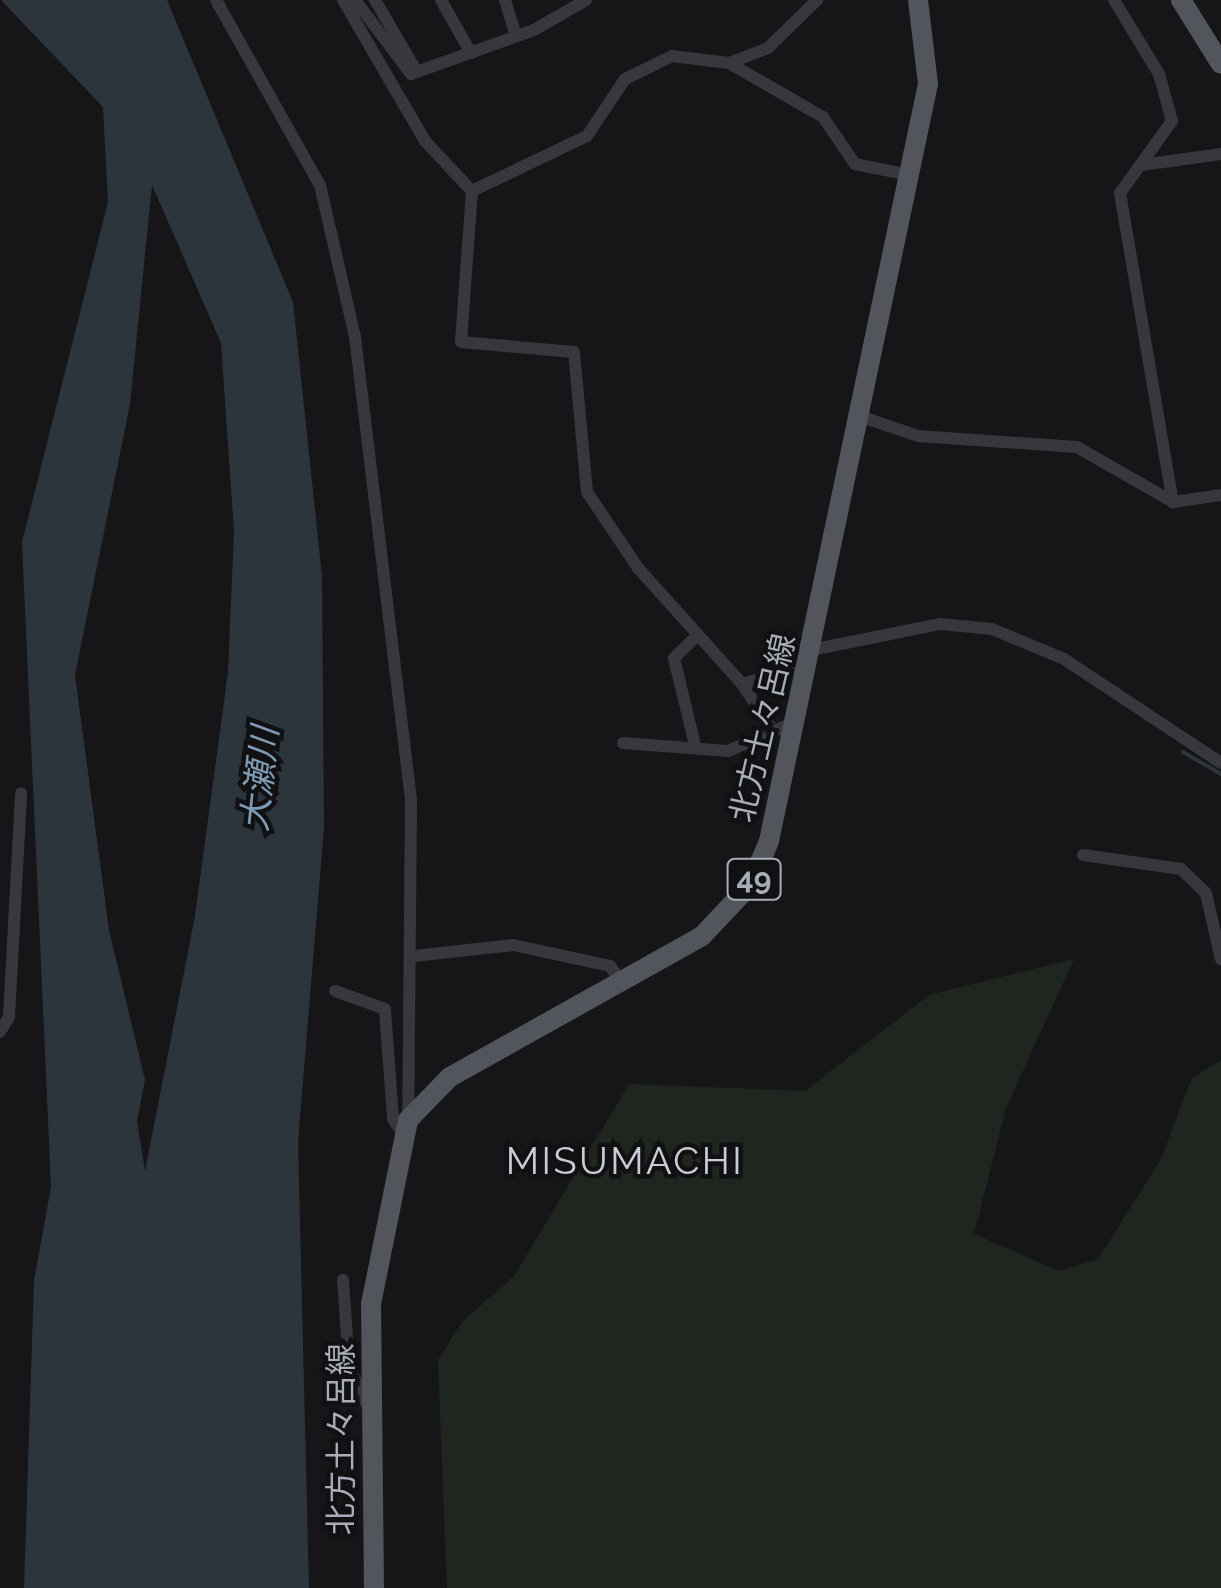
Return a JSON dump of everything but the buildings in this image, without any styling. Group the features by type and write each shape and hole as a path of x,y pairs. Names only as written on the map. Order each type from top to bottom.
{"main road":[{"name":"北方土々呂線","path":"374,1588 369,1409 371,1304 406,1128 450,1077 702,936 752,884 810,657 928,84 918,0"},
{"path":"1181,0 1221,64"}],"street":[{"path":"216,0 320,184 344,272 411,801 414,956 406,1128"},
{"path":"343,0 425,141 472,191 461,342 574,352 586,492 696,637 742,684 772,729"},
{"path":"355,0 406,71 417,72 516,36 571,4 586,0"},
{"path":"374,0 417,72"},
{"path":"441,0 471,53"},
{"path":"505,0 516,36"},
{"path":"472,191 597,128 625,79 648,60 729,63 760,55 817,0"},
{"path":"1114,0 1159,74 1172,121 1120,193 1173,502"},
{"path":"729,63 814,110 855,164 909,175"},
{"path":"1142,165 1221,154"},
{"path":"859,416 918,436 1078,448 1173,502 1221,495"},
{"path":"742,684 810,657 940,624 992,630 1064,660 1221,762"},
{"path":"695,745 674,658 696,637"},
{"path":"624,744 740,749 772,729 794,722"},
{"path":"0,1032 9,1018 20,793"},
{"path":"1083,855 1181,869 1206,893 1221,959"},
{"path":"414,956 514,945 610,966 622,982"},
{"path":"335,991 385,1009 393,1119 406,1128"},
{"path":"343,1280 350,1366 369,1409"}],"shaded area":[{"path":"1074,959 1006,1108 974,1234 1059,1271 1098,1259 1160,1161 1192,1078 1221,1060 1221,1588 447,1588 438,1360 462,1322 514,1276 629,1084 805,1091 929,995"}],"water":[{"name":"大瀬川","path":"1,0 167,0 293,302 322,576 324,828 298,1142 309,1588 24,1588 34,1281 51,1187 22,542 108,202 103,107","holes":["152,185 221,343 234,532 228,672 195,916 145,1171 137,1121 145,1080 109,930 75,675 130,404"]}],"waterway":[{"path":"1183,752 1221,774"}],"district":[{"name":"MISUMACHI","path":"625,1161"}]}
